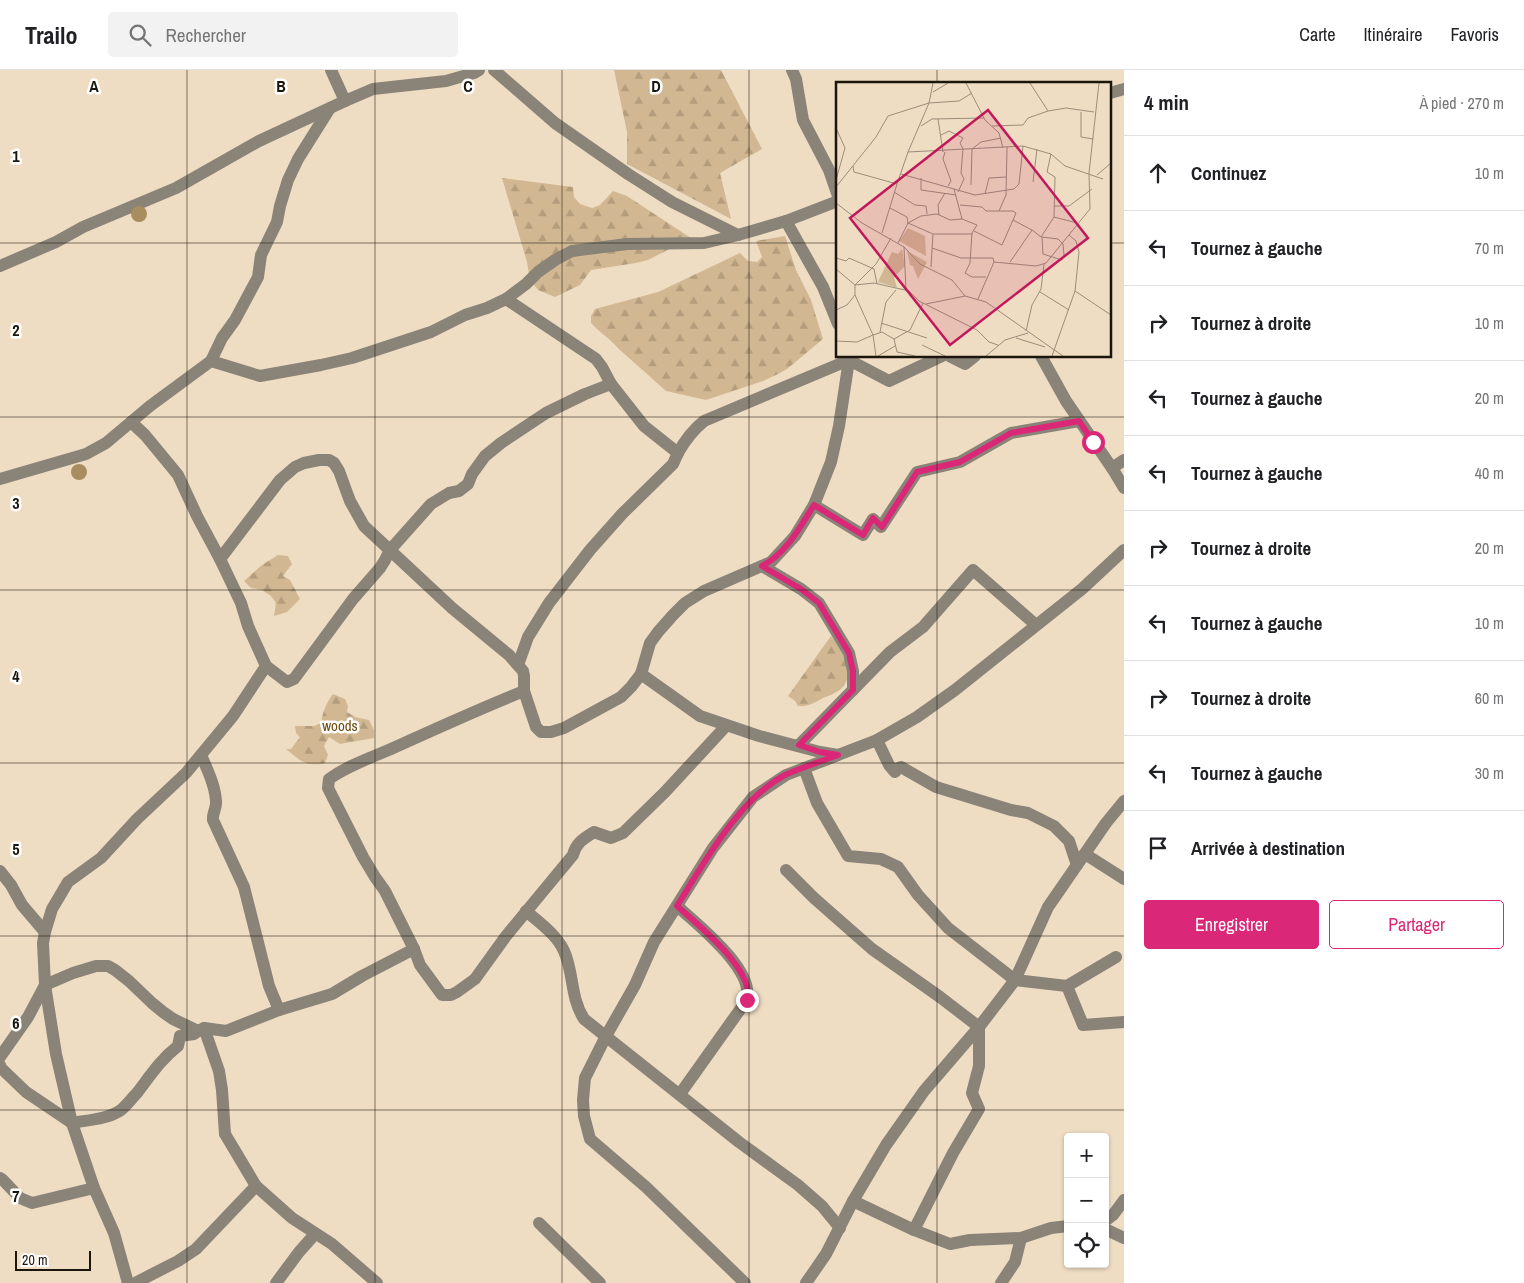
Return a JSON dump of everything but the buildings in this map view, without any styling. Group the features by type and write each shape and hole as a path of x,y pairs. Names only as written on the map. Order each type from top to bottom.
{"street":[{"path":"331,70 345,101"},
{"path":"0,266 56,242 83,227 176,188 259,141 373,89 446,81 474,73 478,70"},
{"path":"494,70 555,123 628,174 672,202 738,235"},
{"path":"792,70 796,79 803,120 829,170 836,190"},
{"path":"0,479 86,454 106,443 150,406 211,361 222,338 236,320 258,277 261,255 277,222 288,180 298,159 330,108"},
{"path":"211,361 260,376 314,367 352,358 431,332 465,315 506,299 538,272 572,251 627,244 704,243 786,221 836,202"},
{"path":"786,221 823,287 836,319"},
{"path":"506,299 596,359 611,384 644,426 678,453"},
{"path":"849,358 889,382 938,358"},
{"path":"518,665 528,637 549,603 590,550 622,514 673,464 686,438 694,429 704,421 849,358"},
{"path":"220,559 280,480 304,463 329,460 337,467 360,521 375,538 452,608 509,655 523,671 524,691 536,727 541,732 546,733 564,728 621,697 632,687 641,674 653,639 685,603 704,591 776,558 794,536 814,505 832,462 849,358"},
{"path":"953,358 966,364 973,358"},
{"path":"1042,358 1066,401 1124,488"},
{"path":"132,422 178,475 241,603 248,626 266,666 287,682 294,679 353,598 380,568 390,550 435,501 449,493 458,491 468,484 472,474 485,456 546,413 611,384"},
{"path":"814,505 863,535 873,518 882,527 917,472 960,462 1011,433 1079,421"},
{"path":"1112,468 1124,460"},
{"path":"745,1283 646,1187 590,1139 584,1116 584,1085 588,1070 635,984 654,942 713,848 753,797 786,775 877,740 917,717 956,690 1082,589 1124,550"},
{"path":"762,566 801,589 819,603 849,653 853,671 853,690"},
{"path":"799,745 890,652 923,627 973,570 1036,625"},
{"path":"128,1283 114,1233 94,1188 72,1123 56,1054 46,986 43,948 45,932 52,909 68,882 101,858 137,819 186,772 233,716 266,666"},
{"path":"641,674 700,716 726,726 820,752 838,755"},
{"path":"524,691 392,748 329,779 328,788 352,839 374,877 385,891 420,965 440,994 445,996 451,995 475,979 506,936 573,855 574,847 579,841 594,832 611,838 623,833 666,792 726,726"},
{"path":"877,740 889,765 895,772 894,770 901,767 936,787 1011,810 1028,813 1054,826 1069,841 1077,866"},
{"path":"201,755 211,780 216,801 212,816 213,820 244,887 269,986 279,1010"},
{"path":"804,768 817,803 848,856 881,859 898,867 918,895 948,928 1015,980 1067,986 1116,957"},
{"path":"806,1283 826,1254 853,1201 886,1145 924,1091 979,1028 1015,980 1048,907 1124,800"},
{"path":"1085,854 1124,880"},
{"path":"786,870 814,898 872,949 940,997 979,1028"},
{"path":"0,871 11,885 22,905 45,932"},
{"path":"677,906 727,953 744,979 748,994 744,1004 680,1094"},
{"path":"526,911 560,944 564,952 574,998 578,1010 584,1019 739,1142 798,1185 822,1206 840,1228"},
{"path":"0,1057 28,1017 46,986 73,973 96,966 108,966 174,1019 201,1030 226,1031 279,1010 332,994 414,949"},
{"path":"1067,986 1083,1025 1124,1022"},
{"path":"914,1230 953,1153 979,1109 972,1093 979,1066 979,1028"},
{"path":"0,1065 26,1092 72,1123 114,1114 123,1108 169,1053 178,1046 180,1036 194,1034 201,1030"},
{"path":"201,1030 219,1072 225,1134 256,1186 292,1218 337,1248 377,1283"},
{"path":"0,1178 20,1198 32,1203 94,1188"},
{"path":"134,1283 178,1261 196,1249 256,1186"},
{"path":"1109,1218 1124,1200"},
{"path":"853,1201 914,1230 950,1244 970,1240 1021,1238 1051,1228 1064,1226"},
{"path":"539,1223 600,1283"},
{"path":"1109,1231 1124,1238"},
{"path":"276,1283 315,1234"},
{"path":"1001,1283 1015,1262 1021,1238"}],"green space":[{"path":"614,70 721,70 762,149 720,173 731,219 627,164 627,132"},
{"path":"502,178 573,187 574,197 580,204 592,208 600,205 613,191 627,196 691,238 648,260 591,270 580,285 555,297 538,290 530,280 527,262"},
{"path":"785,236 796,270 811,300 823,339 787,369 763,381 706,400 666,391 591,323 591,316 595,309 658,292 740,253 748,261 757,262 762,257 756,241"},
{"path":"278,555 288,556 292,564 283,576 290,580 300,599 287,612 274,616 276,603 271,596 262,590 251,588 244,581 262,565"},
{"path":"831,636 846,662 848,676 846,683 841,689 832,694 811,704 798,706 788,696"},
{"name":"woods","path":"333,694 345,699 348,706 347,712 355,717 369,720 374,730 374,738 340,744 329,737 324,746 328,755 325,763 313,764 304,762 286,749 291,749 300,737 296,733 295,726 314,726 321,723 325,708"}],"route":[{"path":"747,1000 748,994 744,979 727,953 677,906 713,848 753,797 786,775 838,755 820,752 799,745 853,690 853,671 849,653 819,603 801,589 762,566 776,558 794,536 814,505 863,535 873,518 882,527 917,472 960,462 1011,433 1079,421 1093,442"}]}
